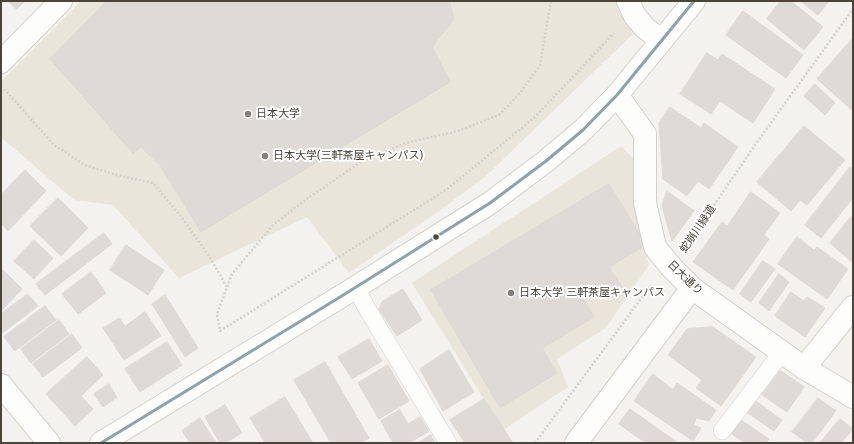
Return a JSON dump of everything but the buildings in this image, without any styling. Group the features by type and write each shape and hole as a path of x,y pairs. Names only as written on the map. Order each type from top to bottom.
{"street":[{"path":"1,62 61,1"},
{"path":"628,1 635,16 645,28 661,40"},
{"path":"101,443 490,203 546,161 583,130 617,95 694,1"},
{"name":"日大通り","path":"617,95 645,134 645,203 655,247 672,268 692,288 804,368 853,397"},
{"path":"576,443 692,288"},
{"path":"804,368 853,308"},
{"path":"1,385 49,443"}],"lane":[{"path":"356,287 366,307 448,443"},
{"path":"722,431 782,352"}],"path":[{"path":"550,1 540,65 520,93 499,115 458,131 406,143 364,160 308,198 273,225 232,274 217,314 220,331 446,190 535,117 614,33"},
{"name":"蛇崩川緑道","path":"535,443 653,282 672,268 755,145 853,9"},
{"path":"1,86 54,145 85,165 117,176 154,184 183,219 227,287"}],"shaded area":[{"name":"日本大学(三軒茶屋キャンパス)","path":"81,1 624,1 638,29 486,176 442,209 349,273 307,217 179,278 113,205 74,200 1,137 1,82"},
{"name":"日本大学 三軒茶屋キャンパス","path":"621,146 633,159 633,203 649,265 606,328 557,359 568,387 503,430 412,283"}],"transit line":[{"path":"101,443 345,294 490,203 546,161 583,130 617,95 694,1"}],"place":[{"name":"日本大学","path":"248,114"},
{"name":"日本大学(三軒茶屋キャンパス)","path":"265,156"},
{"name":"日本大学 三軒茶屋キャンパス","path":"511,293"}]}
